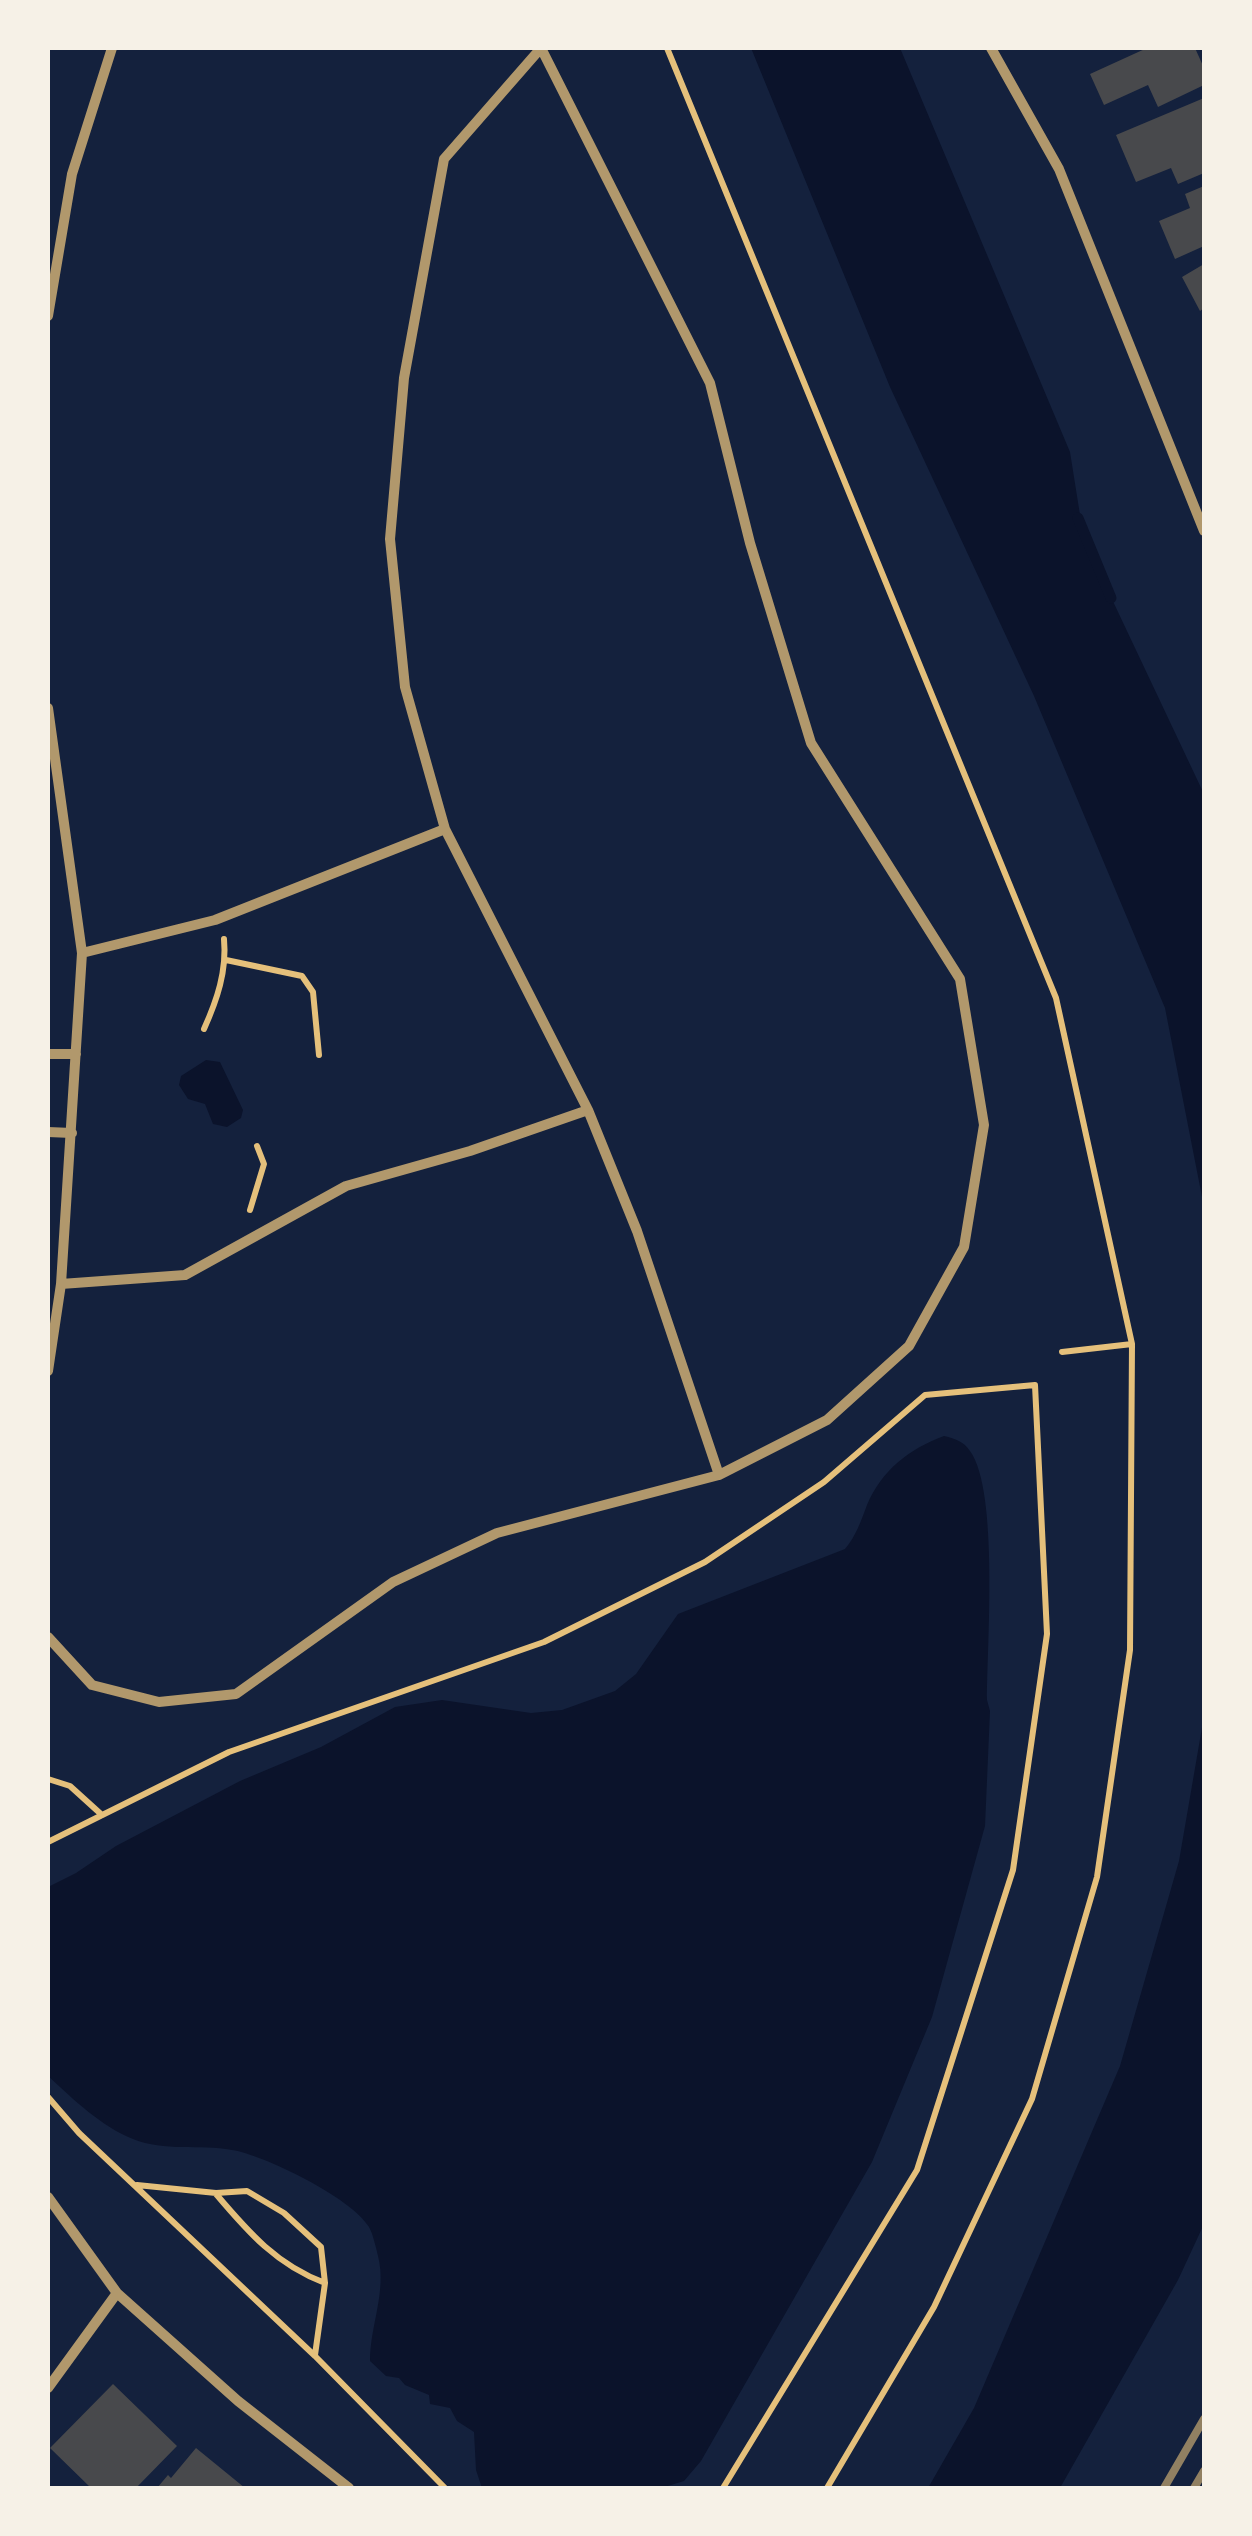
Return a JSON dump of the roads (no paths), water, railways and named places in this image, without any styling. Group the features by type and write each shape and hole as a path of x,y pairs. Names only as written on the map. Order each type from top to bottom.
{"street":[{"path":"48,316 72,174 112,48"},
{"path":"48,1637 92,1685 159,1702 236,1694 393,1582 497,1533 719,1475 828,1420 909,1346 964,1246 984,1125 960,978 812,743 750,544 710,383 541,48 444,159 404,378 390,539 405,687 446,829 588,1110 637,1231 719,1475"},
{"path":"991,48 1059,169 1204,531"},
{"path":"48,708 82,953 61,1284 48,1372"},
{"path":"82,953 215,920 446,829"},
{"path":"48,1054 76,1054"},
{"path":"61,1284 185,1275 346,1186 470,1151 588,1110"},
{"path":"48,1132 72,1134"},
{"path":"48,2197 117,2293 238,2401 349,2488"},
{"path":"48,2388 117,2293"}],"water":[{"path":"751,48 900,48 1070,452 1084,540 1204,794 1204,1207 1165,1008 1034,696 890,387"},
{"path":"206,1060 220,1062 243,1110 241,1118 227,1127 213,1124 205,1104 188,1099 179,1085 181,1076"},
{"path":"944,1436 959,1441 970,1451 985,1499 990,1711 985,1826 932,2017 872,2162 701,2461 684,2481 661,2488 482,2488 476,2470 474,2432 457,2421 450,2408 430,2404 429,2395 405,2385 399,2378 386,2376 370,2361 380,2269 372,2233 360,2216 327,2191 246,2154 220,2148 157,2145 121,2134 48,2076 48,1887 116,1846 240,1781 321,1747 395,1707 442,1700 531,1713 562,1710 615,1691 636,1674 678,1614 845,1549 880,1481 908,1454"},
{"path":"1204,1716 1204,2224 1178,2280 1060,2488 928,2488 974,2408 1120,2066 1179,1861"}],"waterway":[{"path":"1078,518 1111,598"}],"railway":[{"path":"1164,2488 1204,2419"},
{"path":"1194,2488 1204,2471"}]}
